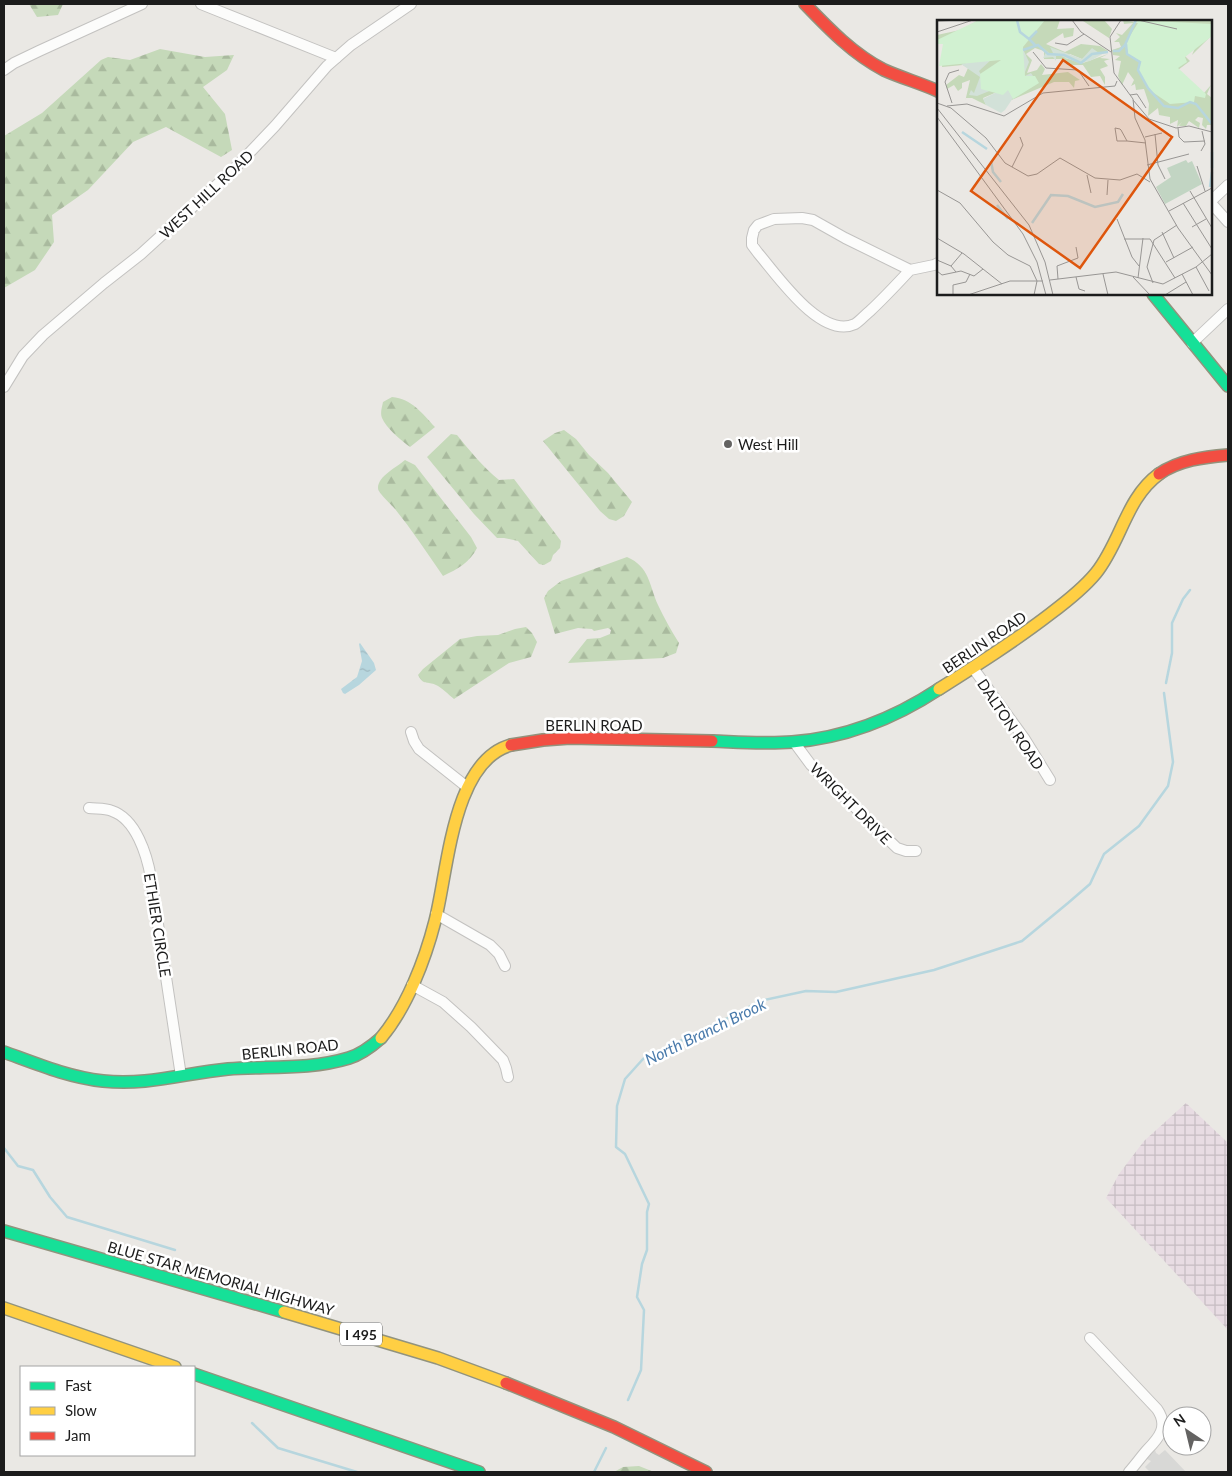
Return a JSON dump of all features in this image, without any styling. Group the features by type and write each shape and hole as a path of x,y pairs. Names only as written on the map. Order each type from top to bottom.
{"main road":[{"path":"805,4 841,39 871,62 885,70 937,91"},
{"path":"1154,295 1228,386"},
{"name":"BERLIN ROAD","path":"4,1052 48,1069 71,1075 102,1080 139,1082 196,1073 310,1065 342,1060 357,1055 374,1044 388,1029 401,1009 412,985 427,947 436,914 454,828 461,804 467,787 477,770 494,752 514,744 586,737 777,744 824,738 869,725 916,703 973,668 1044,620 1094,576 1103,565 1137,497 1148,481 1180,463 1205,457 1228,456"},
{"name":"BLUE STAR MEMORIAL HIGHWAY","path":"4,1231 438,1358 506,1383 614,1427 706,1472"},
{"path":"4,1308 172,1366"},
{"path":"195,1374 478,1472"}],"street":[{"path":"4,70 14,63 142,4"},
{"path":"201,4 336,58"},
{"name":"WEST HILL ROAD","path":"4,387 23,356 43,335 141,254 231,172 275,126 327,66 351,45 411,4"},
{"path":"1212,201 1228,185"},
{"path":"1212,203 1228,222"},
{"path":"910,270 813,220 788,218 764,222 754,230 752,238 752,246 802,304 818,318 834,325 854,324 880,302 910,270 937,264"},
{"path":"1192,343 1228,309"},
{"name":"DALTON ROAD","path":"973,668 1024,738 1050,780"},
{"path":"411,732 419,748 467,787"},
{"name":"WRIGHT DRIVE","path":"794,742 811,766 897,848 906,851 916,851"},
{"name":"ETHIER CIRCLE","path":"88,808 111,810 117,813 125,820 140,840 147,858 181,1076"},
{"path":"436,914 490,945 499,954 505,966"},
{"path":"412,985 443,1002 471,1027 503,1060 508,1078"},
{"path":"1090,1338 1163,1417 1162,1429 1156,1441 1129,1472"}],"shaded area":[{"path":"1186,1103 1228,1143 1228,1330 1106,1198 1119,1174 1144,1141"},
{"path":"1155,1450 1159,1455 1162,1452 1162,1456 1171,1456 1186,1472 1150,1472 1145,1467 1151,1461 1145,1459"}],"green space":[{"path":"29,4 63,4 58,15 37,17"},
{"path":"160,49 205,57 234,55 227,70 203,87 225,114 232,150 221,157 166,127 133,142 88,190 52,215 54,242 35,270 4,288 4,136 42,113 101,60 108,57 130,60"},
{"path":"392,397 411,404 435,427 410,447 390,430 382,418 383,402"},
{"path":"564,430 576,439 632,502 624,516 616,521 609,519 600,511 543,441 555,433"},
{"path":"451,434 457,435 482,464 499,480 514,479 561,541 560,548 553,555 551,561 544,565 539,564 518,541 497,538 474,514 427,457"},
{"path":"405,460 415,465 471,537 477,548 463,565 443,576 395,509 382,496 378,488 384,476"},
{"path":"627,557 635,561 645,571 658,605 679,643 676,653 663,658 568,663 587,639 600,638 610,634 611,630 608,628 594,631 592,629 578,628 555,634 544,598 548,591 561,581"},
{"path":"526,627 537,642 531,657 509,663 454,699 438,686 424,682 418,675 460,639 498,635"},
{"path":"639,1466 654,1472 614,1472 623,1467"}],"water":[{"path":"360,643 374,663 376,670 345,694 341,689 357,677 362,661"}],"waterway":[{"name":"North Branch Brook","path":"1166,683 1172,653 1172,623 1183,599 1190,590"},
{"name":"North Branch Brook","path":"628,1400 641,1370 644,1310 637,1297 642,1264 647,1250 647,1212 649,1204 625,1154 616,1147 617,1106 625,1079 643,1059 760,1001 806,991 836,992 934,970 1022,941 1090,884 1104,854 1139,826 1168,786 1173,762 1164,693"},
{"name":"North Branch Brook","path":"4,1148 18,1166 33,1170 50,1197 67,1217 175,1250"},
{"name":"North Branch Brook","path":"252,1423 278,1448 357,1472"},
{"name":"North Branch Brook","path":"594,1472 606,1448"}],"traffic: fast":[{"path":"1154,295 1228,386"},
{"path":"712,741 782,743 831,736 869,725 905,709 939,689"},
{"path":"4,1052 53,1070 90,1079 135,1082 228,1069 304,1066 334,1062 358,1054 381,1038"},
{"path":"4,1231 284,1312"},
{"path":"195,1374 479,1472"}],"traffic: slow":[{"path":"939,689 1023,634 1062,605 1086,584 1105,561 1139,495 1159,474"},
{"path":"381,1038 407,998 426,951 440,900 449,848 464,795 476,772 491,755 511,745"},
{"path":"4,1308 172,1366"},
{"path":"284,1312 438,1358 506,1383"}],"traffic: jam":[{"path":"805,4 842,40 873,64 937,91"},
{"path":"1159,474 1183,462 1228,455"},
{"path":"511,745 570,738 712,741"},
{"path":"506,1383 614,1427 706,1472"}],"place":[{"name":"West Hill","path":"728,444"}]}
